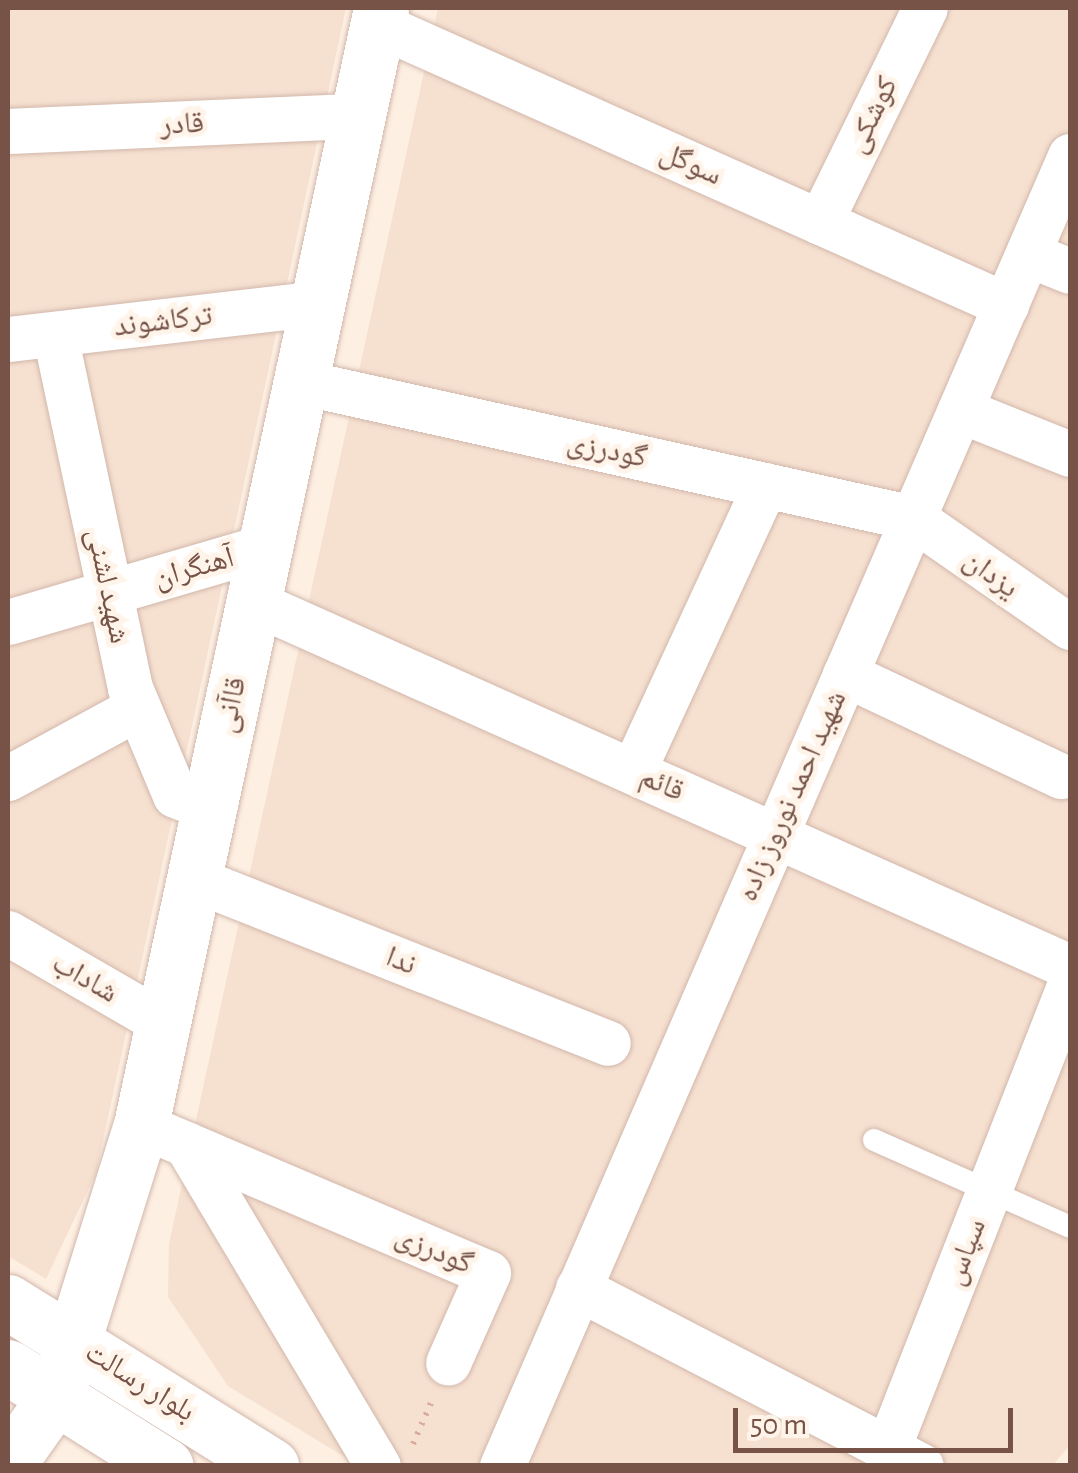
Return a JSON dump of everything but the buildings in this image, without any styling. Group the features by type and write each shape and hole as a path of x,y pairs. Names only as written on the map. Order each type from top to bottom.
{"street":[{"name":"کوشکی","path":"820,222 925,8"},
{"name":"سوگل","path":"379,16 1006,305"},
{"name":"قاآنی","path":"8,1464 56,1396 75,1341 164,1134 163,1023 379,16"},
{"name":"قادر","path":"8,132 358,116"},
{"name":"شهید احمد نوروز زاده","path":"502,1466 1070,156"},
{"path":"1028,254 1070,271"},
{"name":"ترکاشوند","path":"8,339 318,303"},
{"name":"شهید لشنی","path":"55,335 137,708 176,795 209,809"},
{"name":"گودرزی","path":"300,382 913,518"},
{"path":"960,410 1070,454"},
{"path":"632,771 765,485"},
{"name":"یزدان","path":"913,518 1070,628"},
{"name":"آهنگران","path":"8,622 265,548"},
{"name":"قائم","path":"253,602 1070,967"},
{"path":"846,674 1061,776"},
{"path":"8,778 137,708"},
{"name":"ندا","path":"194,880 608,1044"},
{"name":"شاداب","path":"8,933 163,1023"},
{"name":"سپاس","path":"905,1457 989,1191 1056,1063 1070,984"},
{"path":"164,1134 394,1457"},
{"name":"گودرزی","path":"164,1134 488,1273 448,1363"},
{"path":"578,1288 905,1457"},
{"name":"بلوار رسالت","path":"8,1302 271,1466"},
{"name":"بلوار رسالت","path":"8,1368 166,1466"}],"lane":[{"path":"874,1140 1070,1228"}],"path":[{"path":"394,1457 448,1363"}],"shaded area":[{"path":"8,8 346,8 96,1173 46,1279 8,1256"},
{"path":"438,8 1070,8 1070,1445 1052,1466 358,1465 228,1386 168,1297 169,1244"}]}
